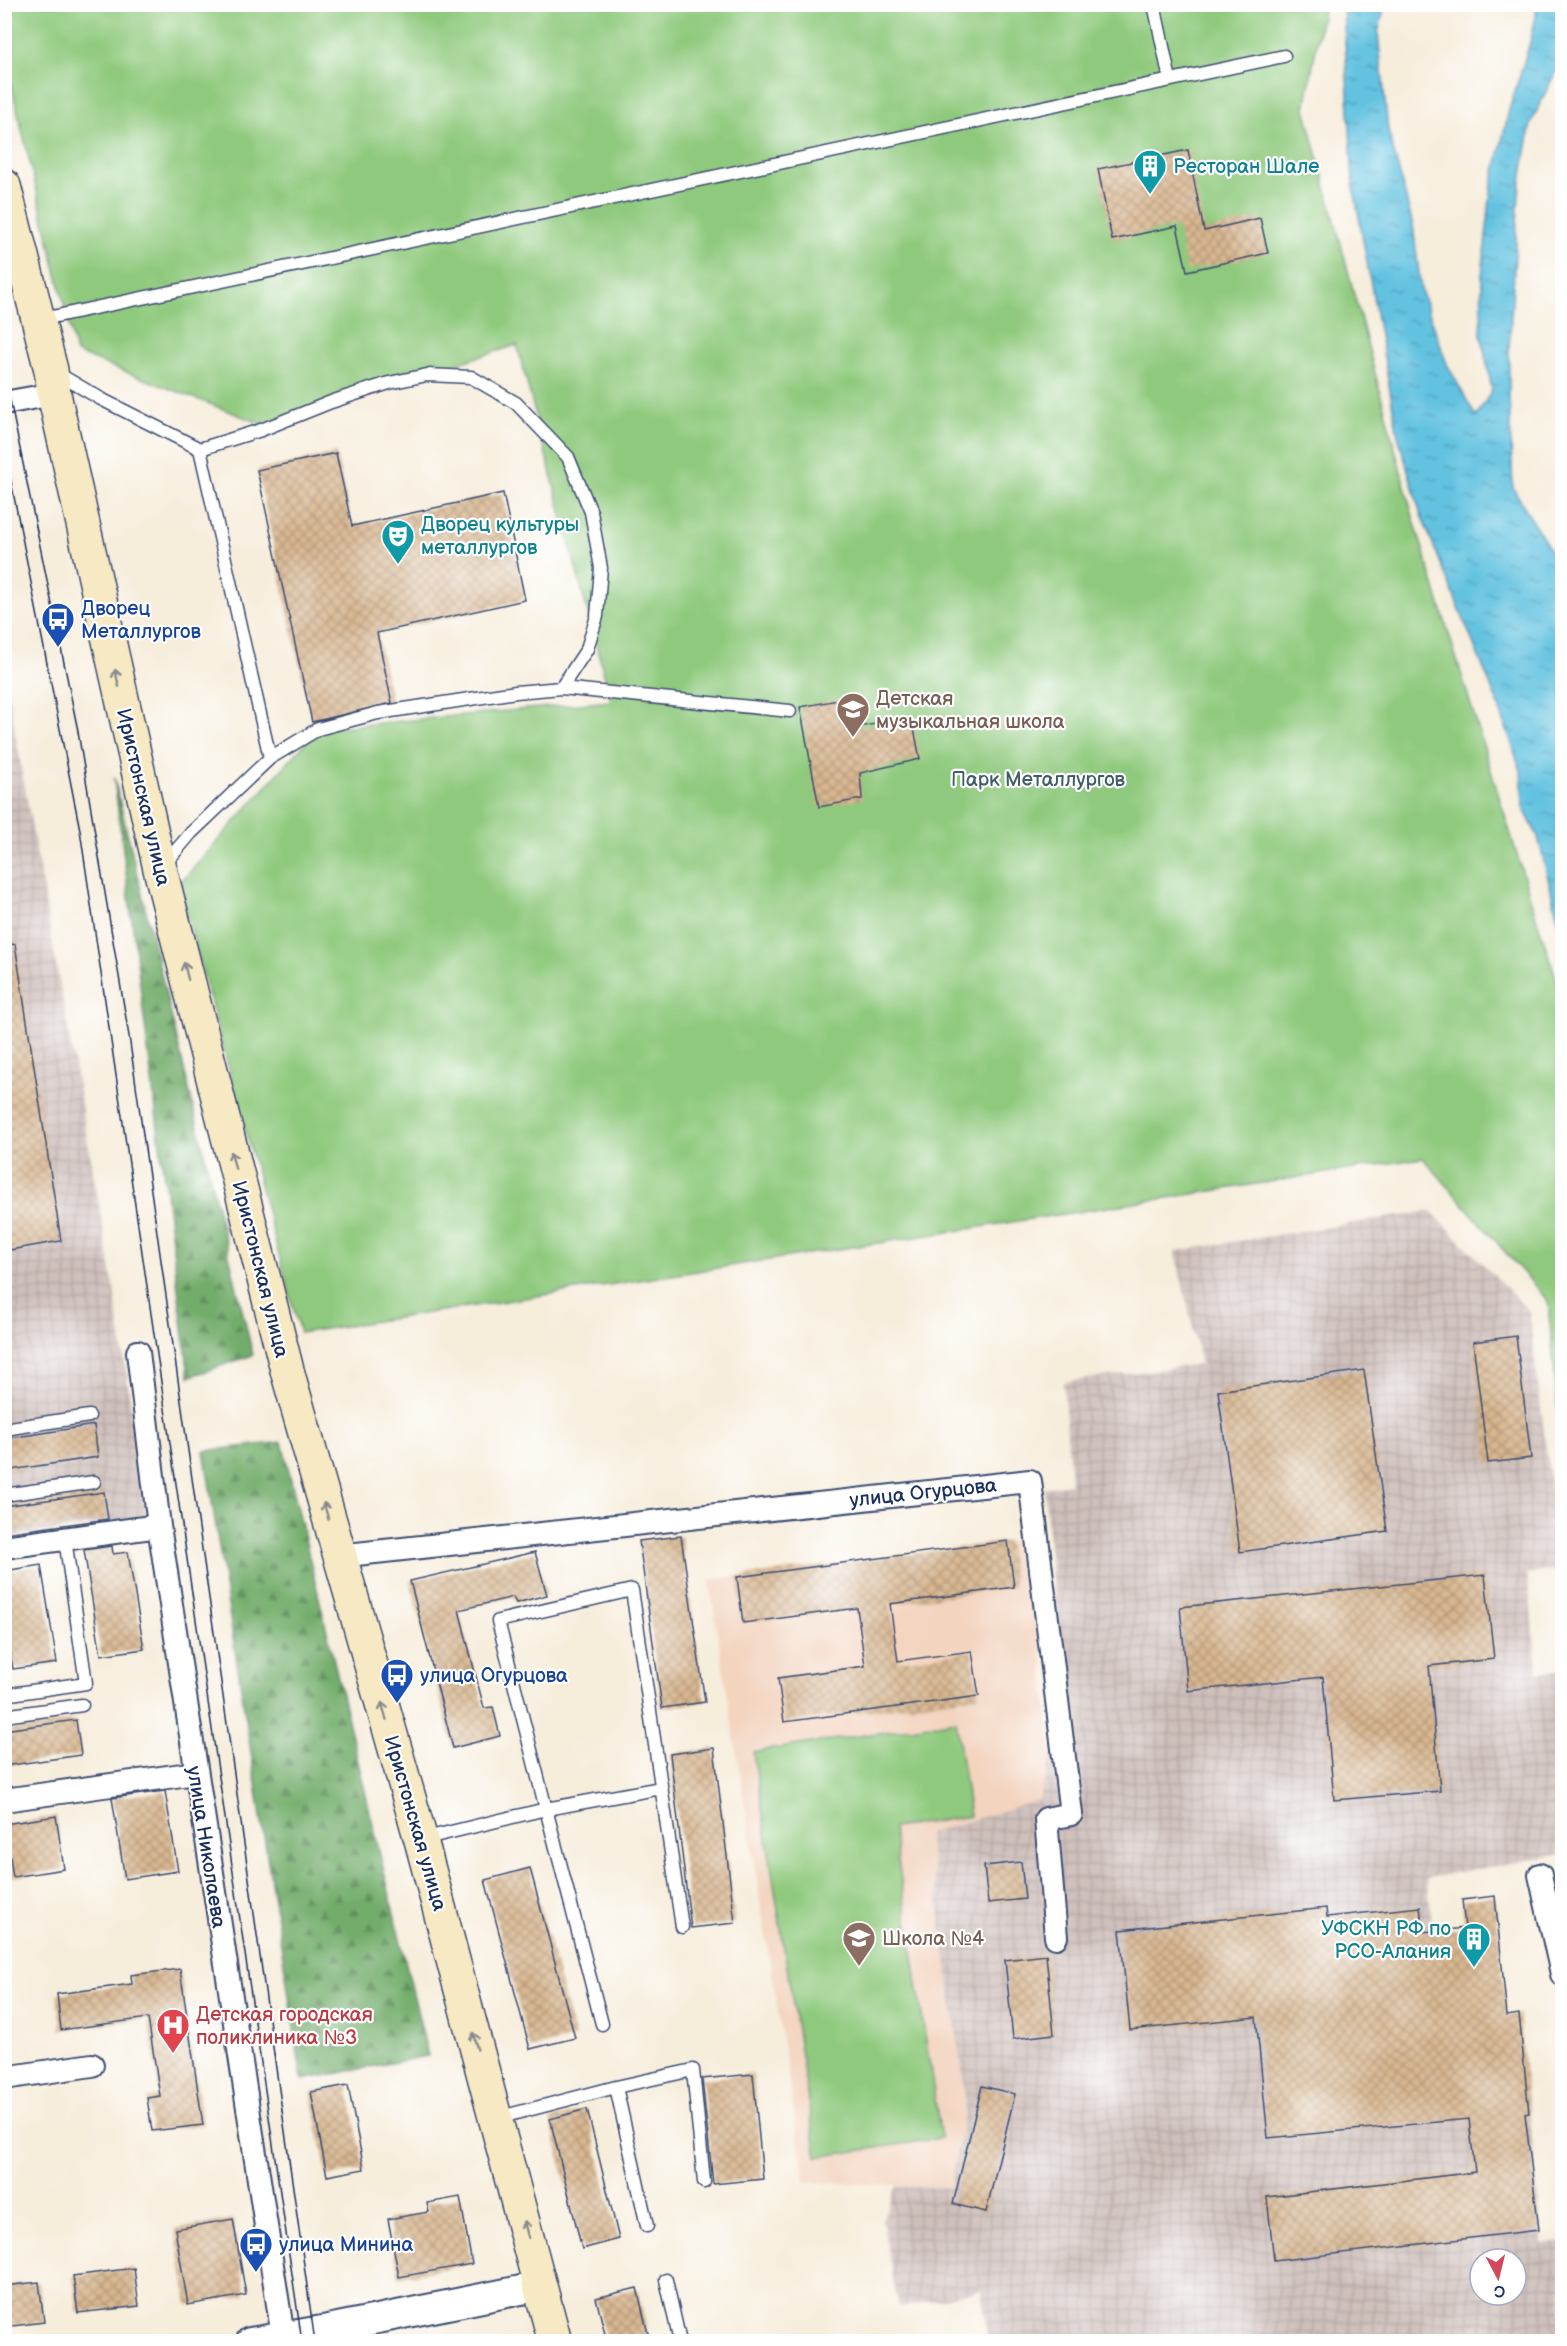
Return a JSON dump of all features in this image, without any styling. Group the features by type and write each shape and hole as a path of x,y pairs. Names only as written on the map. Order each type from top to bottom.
{"main road":[{"name":"Иристонская улица","path":"4,186 52,382 160,869 288,1374 338,1556 421,1840 555,2342"}],"street":[{"path":"4,403 52,382"},
{"name":"улица Николаева","path":"138,1352 159,1526 283,2339"},
{"name":"улица Огурцова","path":"338,1556 1030,1481 1071,1814 1046,1819 1056,1937"},
{"path":"4,1547 159,1526"},
{"path":"4,1800 196,1773"},
{"path":"1540,1875 1563,1974"},
{"path":"4,2078 93,2065"},
{"path":"250,2342 329,2335 541,2286"}],"lane":[{"path":"1154,4 1170,80"},
{"path":"37,320 1284,56"},
{"path":"52,382 101,399 200,449 261,430 389,382 428,375 471,376 516,403 568,457 591,513 601,568 597,616 587,649 561,688"},
{"path":"200,449 270,758"},
{"path":"160,869 191,833 270,758 318,729 378,713 516,692 561,688 789,711"},
{"path":"4,1429 89,1416"},
{"path":"4,1495 94,1482"},
{"path":"4,1695 86,1683 65,1539"},
{"path":"602,2024 498,1621 632,1590 682,1927"},
{"path":"4,1716 82,1705"},
{"path":"421,1840 546,1809 661,1788"},
{"path":"496,2118 615,2087 693,2070 704,2182"},
{"path":"615,2087 647,2226"},
{"path":"666,2280 680,2342"}],"shaded area":[{"path":"4,670 114,1289 147,1517 4,1538"},
{"path":"1431,1211 1529,1311 1561,1569 1527,1574 1538,1673 1562,1670 1562,1854 1427,1878 1443,2021 1519,2014 1543,2244 1562,2241 1562,2341 988,2341 981,2290 899,2308 882,2220 896,2186 950,2187 966,2101 928,1833 1039,1800 1052,1755 1068,1748 1044,1488 1071,1484 1063,1382 1201,1364 1175,1251"},
{"name":"Школа №4","path":"1030,1539 1052,1755 1040,1800 928,1833 966,2101 950,2187 805,2182 709,1580"}],"green space":[{"name":"Парк Металлургов","path":"4,5 1324,5 1305,108 1413,517 1562,995 1562,1454 1548,1301 1423,1158 300,1333 179,884 318,729 611,701 517,345 262,424 76,353 5,60"},
{"path":"114,778 253,1355 189,1377"},
{"path":"282,1442 428,2056 302,2080 204,1451"},
{"path":"956,1721 970,1816 893,1828 941,2138 817,2157 753,1752"}],"water":[{"path":"1343,5 1385,5 1378,33 1388,130 1413,225 1421,290 1447,364 1476,417 1492,390 1481,334 1482,275 1491,189 1509,110 1531,39 1537,11 1532,5 1562,5 1562,74 1557,69 1531,123 1519,193 1509,349 1509,395 1513,488 1550,550 1562,561 1562,936 1538,837 1523,807 1521,771 1498,704 1421,515 1398,436 1353,184"}],"building":[{"name":"Ресторан Шале","path":"1188,150 1204,231 1260,218 1268,253 1187,271 1177,226 1112,240 1098,169"},
{"name":"Дворец культуры металлургов","path":"336,453 352,526 503,493 525,600 377,633 392,703 312,722 257,470"},
{"path":"843,699 852,728 912,718 920,759 860,773 862,799 819,807 800,707"},
{"path":"15,944 61,1241 4,1251 4,945"},
{"path":"1516,1336 1531,1458 1488,1463 1473,1342"},
{"path":"1364,1370 1387,1531 1240,1552 1218,1391"},
{"path":"94,1425 98,1457 4,1471 4,1439"},
{"path":"104,1492 108,1519 4,1533 4,1506"},
{"path":"681,1536 705,1702 662,1708 639,1541"},
{"path":"1008,1541 1014,1587 890,1604 898,1661 972,1651 979,1696 784,1722 778,1678 865,1666 857,1608 743,1623 737,1577"},
{"path":"112,1546 113,1554 128,1552 144,1649 101,1655 84,1550"},
{"path":"535,1552 547,1595 516,1603 513,1597 459,1610 484,1708 493,1707 500,1736 453,1748 410,1581"},
{"path":"41,1565 57,1663 13,1669 4,1621 4,1571"},
{"path":"1485,1575 1494,1659 1429,1666 1440,1791 1334,1800 1323,1677 1188,1691 1180,1607"},
{"path":"76,1720 81,1755 4,1766 4,1730"},
{"path":"714,1748 735,1923 691,1928 670,1754"},
{"path":"165,1791 178,1871 125,1879 112,1798"},
{"path":"56,1816 64,1869 13,1877 5,1824"},
{"path":"1021,1862 1025,1899 988,1903 984,1866"},
{"path":"530,1868 575,2038 530,2049 485,1880"},
{"path":"1495,1896 1507,2016 1519,2014 1529,2113 1525,2114 1539,2230 1274,2261 1267,2197 1475,2172 1469,2119 1268,2138 1256,2017 1130,2030 1120,1930 1326,1908 1327,1917 1420,1907 1423,1932 1465,1928 1462,1900"},
{"path":"1046,1955 1054,2034 1013,2039 1005,1960"},
{"name":"Детская городская поликлиника №3","path":"180,1969 203,2125 152,2131 147,2098 160,2096 148,2018 61,2030 57,1994 132,1984 131,1975"},
{"path":"753,2074 763,2179 713,2184 702,2079"},
{"path":"348,2085 364,2169 327,2176 311,2092"},
{"path":"982,2086 1015,2094 986,2212 953,2204"},
{"path":"587,2109 619,2239 582,2249 550,2119"},
{"path":"460,2197 472,2264 399,2277 388,2219 429,2212 427,2203"},
{"path":"233,2219 246,2295 188,2305 175,2229"},
{"path":"134,2268 139,2306 78,2313 73,2276"},
{"path":"39,2282 44,2322 4,2327 4,2286"},
{"path":"637,2288 650,2342 607,2342 596,2298"}],"tram line":[{"path":"4,371 77,726 129,1036 315,2342"},
{"path":"4,446 80,830 302,2342"}],"place":[{"name":"Ресторан Шале","path":"1150,195"},
{"name":"Дворец культуры металлургов","path":"398,565"},
{"name":"Дворец Металлургов","path":"58,648"},
{"name":"Детская музыкальная школа","path":"853,738"},
{"name":"улица Огурцова","path":"397,1704"},
{"name":"Школа №4","path":"859,1967"},
{"name":"УФСКН РФ по РСО-Алания","path":"1474,1968"},
{"name":"Детская городская поликлиника №3","path":"173,2054"},
{"name":"улица Минина","path":"256,2273"}]}
